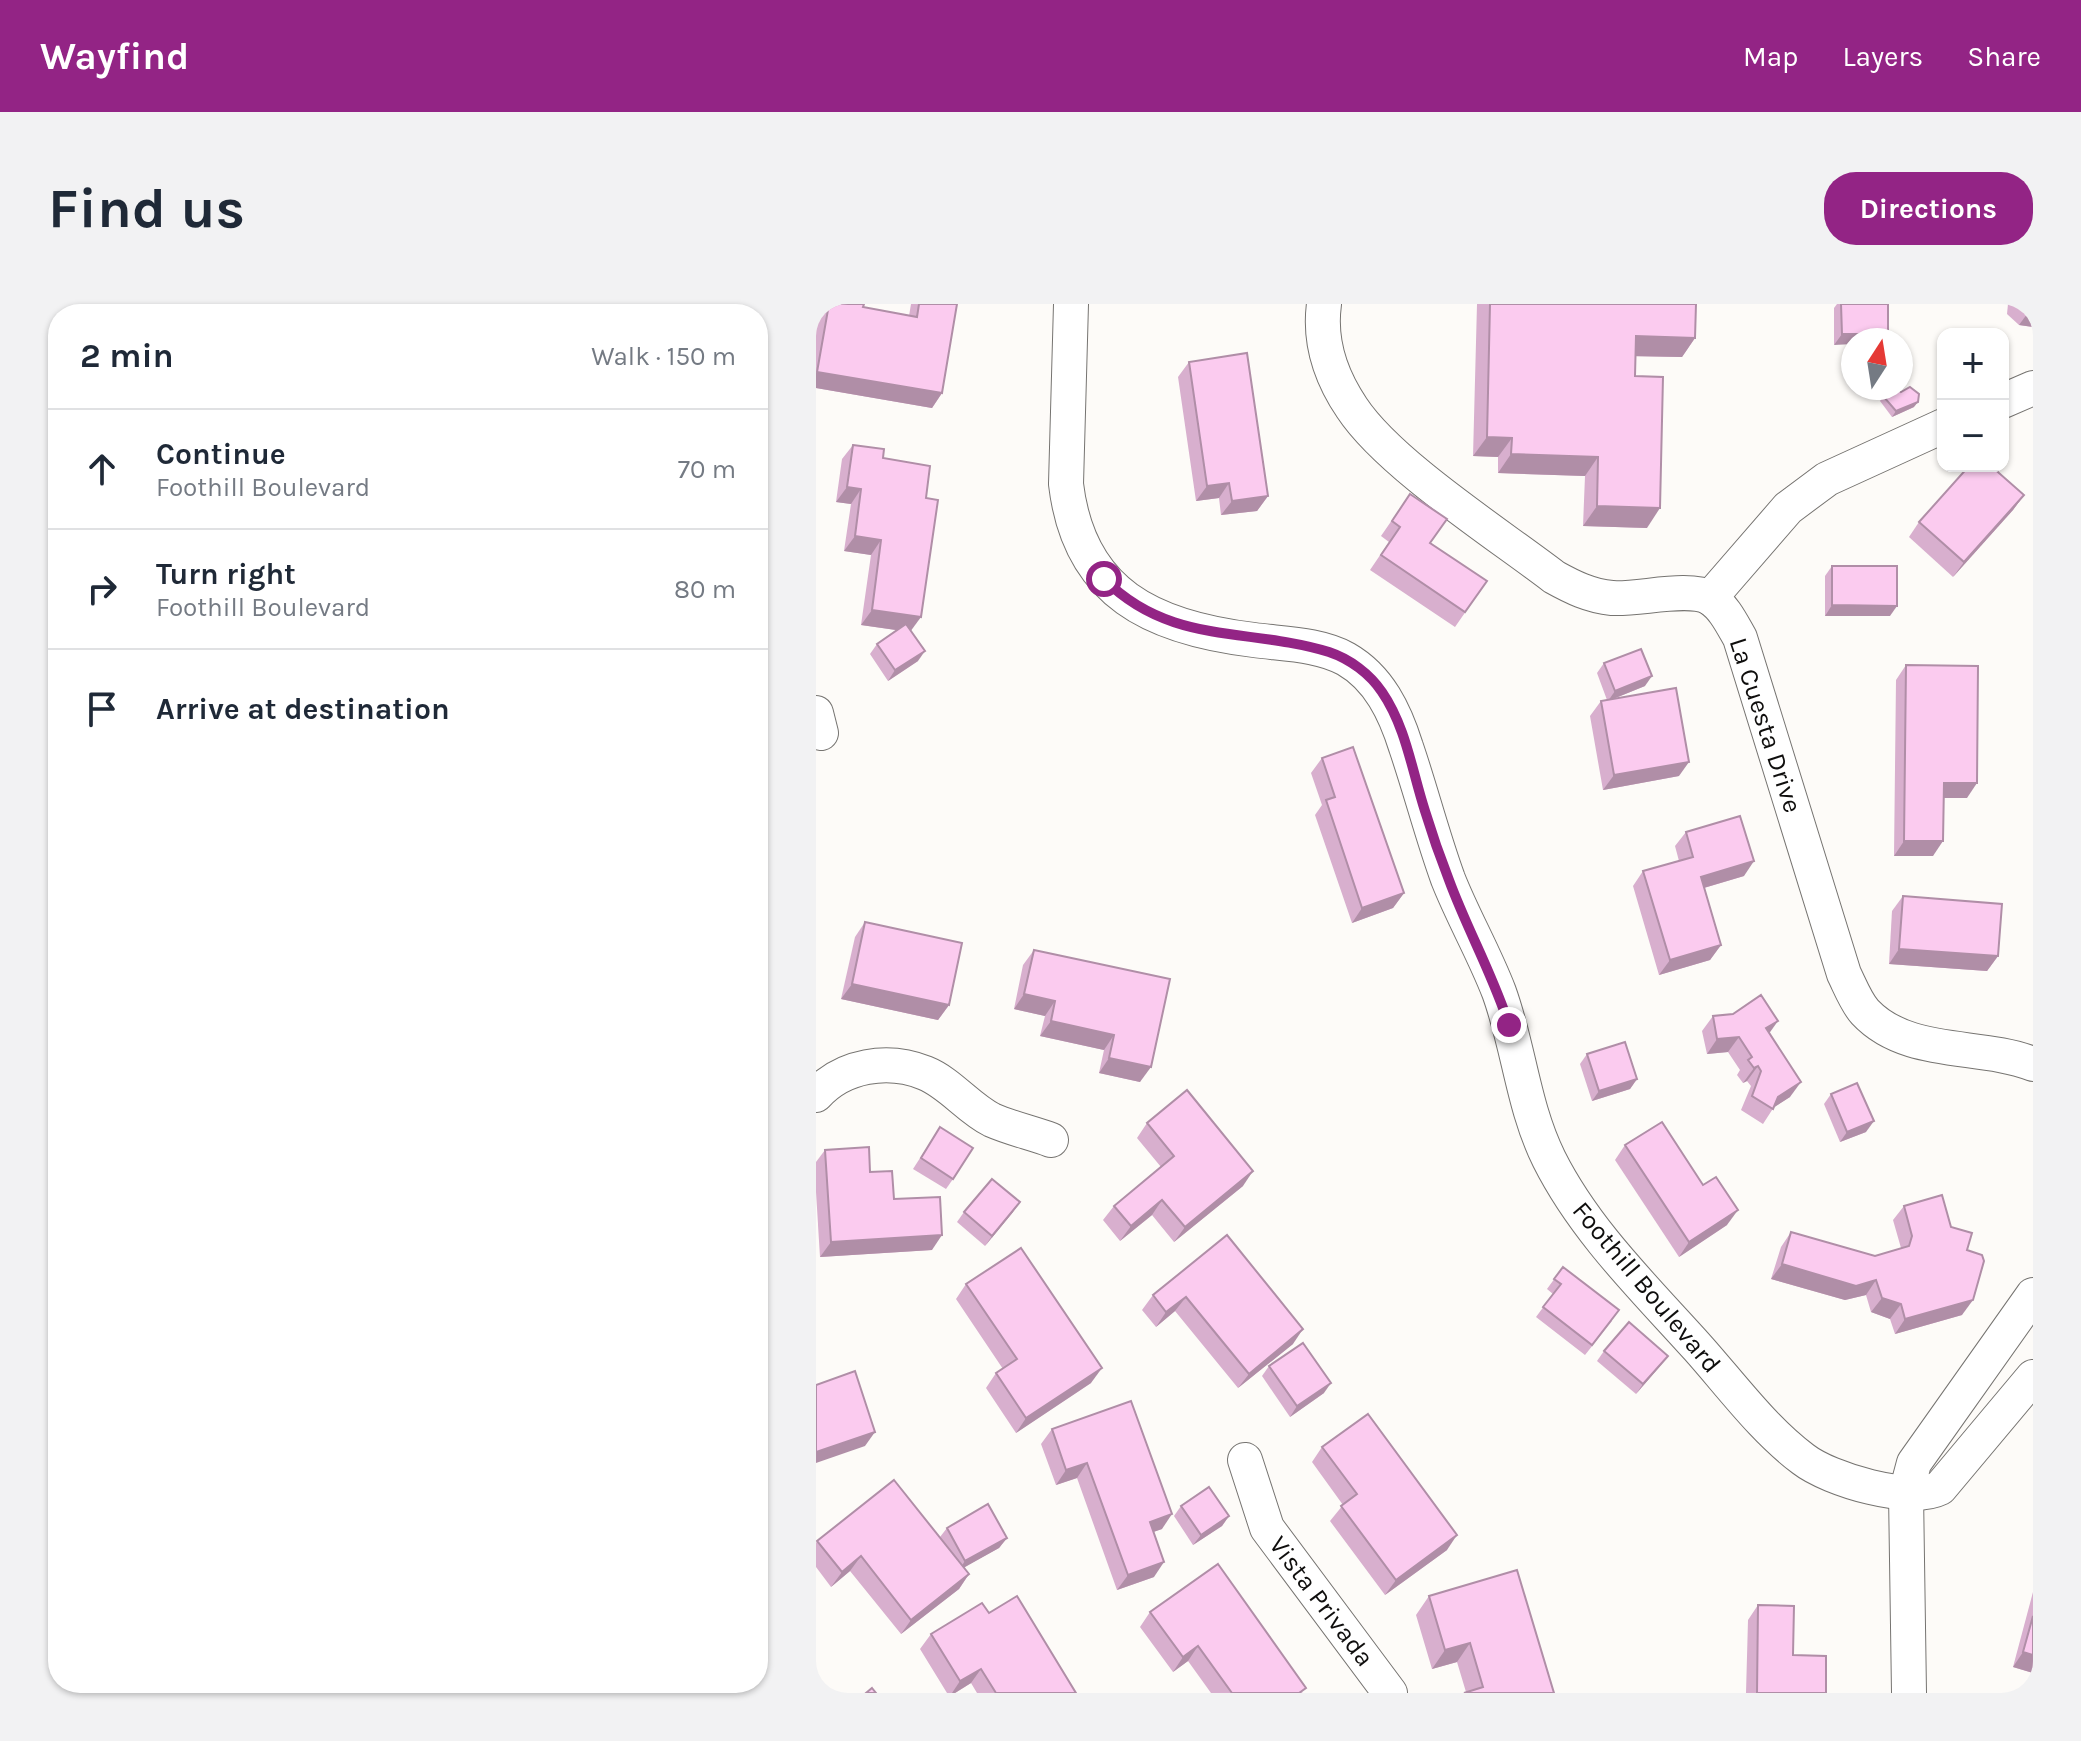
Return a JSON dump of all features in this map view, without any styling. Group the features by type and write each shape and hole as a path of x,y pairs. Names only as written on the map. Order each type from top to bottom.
{"street":[{"name":"Foothill Boulevard","path":"1071,304 1066,484 1070,512 1090,561 1119,594 1165,620 1199,631 1318,649 1345,658 1371,679 1396,719 1450,883 1498,992 1540,1141 1569,1195 1634,1276 1752,1409 1801,1458 1819,1470 1845,1479 1906,1493"},
{"path":"1324,304 1323,337 1328,361 1353,411 1415,471 1554,577 1580,591 1611,598 1690,594 1710,598 1788,508 1827,479 1937,429"},
{"path":"2005,400 2033,388"},
{"name":"La Cuesta Drive","path":"1710,598 1727,614 1740,638 1844,974 1863,1010 1884,1029 1908,1040 2009,1055 2033,1064"},
{"path":"816,1095 825,1084 857,1067 894,1066 926,1074 990,1119 1051,1140"},
{"path":"1909,1693 1906,1493 1914,1463 2033,1295"},
{"path":"1906,1493 1926,1495 1940,1488 2033,1377"},
{"name":"Vista Privada","path":"1245,1460 1267,1528 1390,1693"}],"building":[{"path":"829,304 864,304 863,307 917,317 919,304 957,304 942,393 817,372"},
{"path":"1490,304 1696,304 1695,338 1636,336 1635,376 1663,377 1660,508 1597,506 1598,457 1511,454 1512,438 1487,437"},
{"path":"1841,304 1888,304 1888,328 1842,328"},
{"path":"2023,304 2033,304 2033,311 2030,310"},
{"path":"1247,353 1268,496 1232,501 1229,483 1207,486 1189,362"},
{"path":"1913,389 1919,394 1918,402 1896,411 1886,400 1913,400"},
{"path":"853,445 884,449 883,458 930,466 926,498 938,500 921,617 872,610 881,540 855,536 861,489 847,487"},
{"path":"1964,472 1998,472 2024,495 1964,562 1919,522"},
{"path":"1410,494 1447,519 1430,543 1487,581 1465,612 1381,555 1400,527 1392,521"},
{"path":"1832,566 1897,566 1897,606 1832,605"},
{"path":"906,624 925,651 895,670 877,644"},
{"path":"1641,649 1652,676 1615,691 1604,663"},
{"path":"1906,665 1978,666 1977,783 1944,783 1943,841 1904,841"},
{"path":"1676,688 1689,762 1614,775 1601,701"},
{"path":"1353,747 1404,893 1362,908 1326,800 1335,797 1322,758"},
{"path":"1740,816 1754,861 1701,877 1721,945 1670,960 1643,871 1693,857 1686,832"},
{"path":"1903,896 2002,904 1998,956 1899,949"},
{"path":"865,922 962,943 949,1005 852,984"},
{"path":"1034,950 1170,979 1151,1067 1109,1058 1114,1035 1051,1021 1055,1001 1024,994"},
{"path":"1761,995 1778,1021 1766,1028 1801,1082 1778,1097 1773,1109 1752,1096 1761,1071 1758,1066 1754,1068 1748,1060 1752,1057 1739,1037 1717,1039 1713,1016 1733,1014"},
{"path":"1625,1042 1637,1079 1599,1091 1587,1054"},
{"path":"1857,1083 1874,1121 1847,1132 1831,1094"},
{"path":"1187,1090 1253,1171 1185,1227 1162,1200 1131,1226 1114,1206 1174,1156 1147,1123"},
{"path":"1662,1122 1703,1185 1716,1177 1738,1210 1689,1242 1625,1145"},
{"path":"940,1127 973,1148 953,1179 921,1158"},
{"path":"869,1147 870,1172 892,1171 894,1199 940,1197 942,1235 831,1242 825,1150"},
{"path":"992,1179 1020,1202 992,1236 964,1212"},
{"path":"1942,1195 1951,1227 1972,1233 1967,1250 1982,1255 1984,1261 1973,1300 1905,1319 1901,1304 1882,1298 1876,1280 1856,1286 1782,1264 1791,1232 1875,1256 1909,1246 1912,1236 1904,1206"},
{"path":"1227,1235 1303,1329 1249,1374 1186,1297 1166,1312 1153,1295"},
{"path":"1021,1248 1102,1368 1026,1418 996,1373 1017,1359 966,1284"},
{"path":"1563,1267 1619,1310 1592,1345 1543,1307 1561,1284 1554,1279"},
{"path":"1629,1322 1668,1356 1643,1384 1604,1351"},
{"path":"1303,1343 1331,1383 1297,1406 1269,1366"},
{"path":"855,1371 875,1432 816,1452 816,1385"},
{"path":"1131,1401 1172,1514 1150,1522 1164,1562 1128,1575 1087,1463 1066,1470 1052,1429"},
{"path":"1368,1414 1457,1535 1396,1580 1341,1506 1357,1494 1322,1447"},
{"path":"894,1480 969,1574 911,1620 861,1556 842,1572 817,1541"},
{"path":"1209,1487 1229,1516 1201,1535 1181,1506"},
{"path":"988,1504 1007,1538 965,1561 947,1528"},
{"path":"1218,1564 1306,1688 1299,1693 1232,1693 1198,1646 1183,1657 1150,1612"},
{"path":"1517,1570 1554,1693 1464,1693 1483,1687 1470,1643 1445,1650 1429,1596"},
{"path":"1017,1596 1076,1693 996,1693 981,1669 960,1681 931,1634 982,1603 989,1613"},
{"path":"1758,1605 1794,1606 1793,1655 1826,1656 1826,1693 1757,1693"},
{"path":"2033,1616 2033,1655 2023,1652"}],"route":[{"path":"1104,579 1140,609 1199,631 1333,653 1358,667 1381,690 1407,749 1450,883 1483,954 1509,1025"}]}
